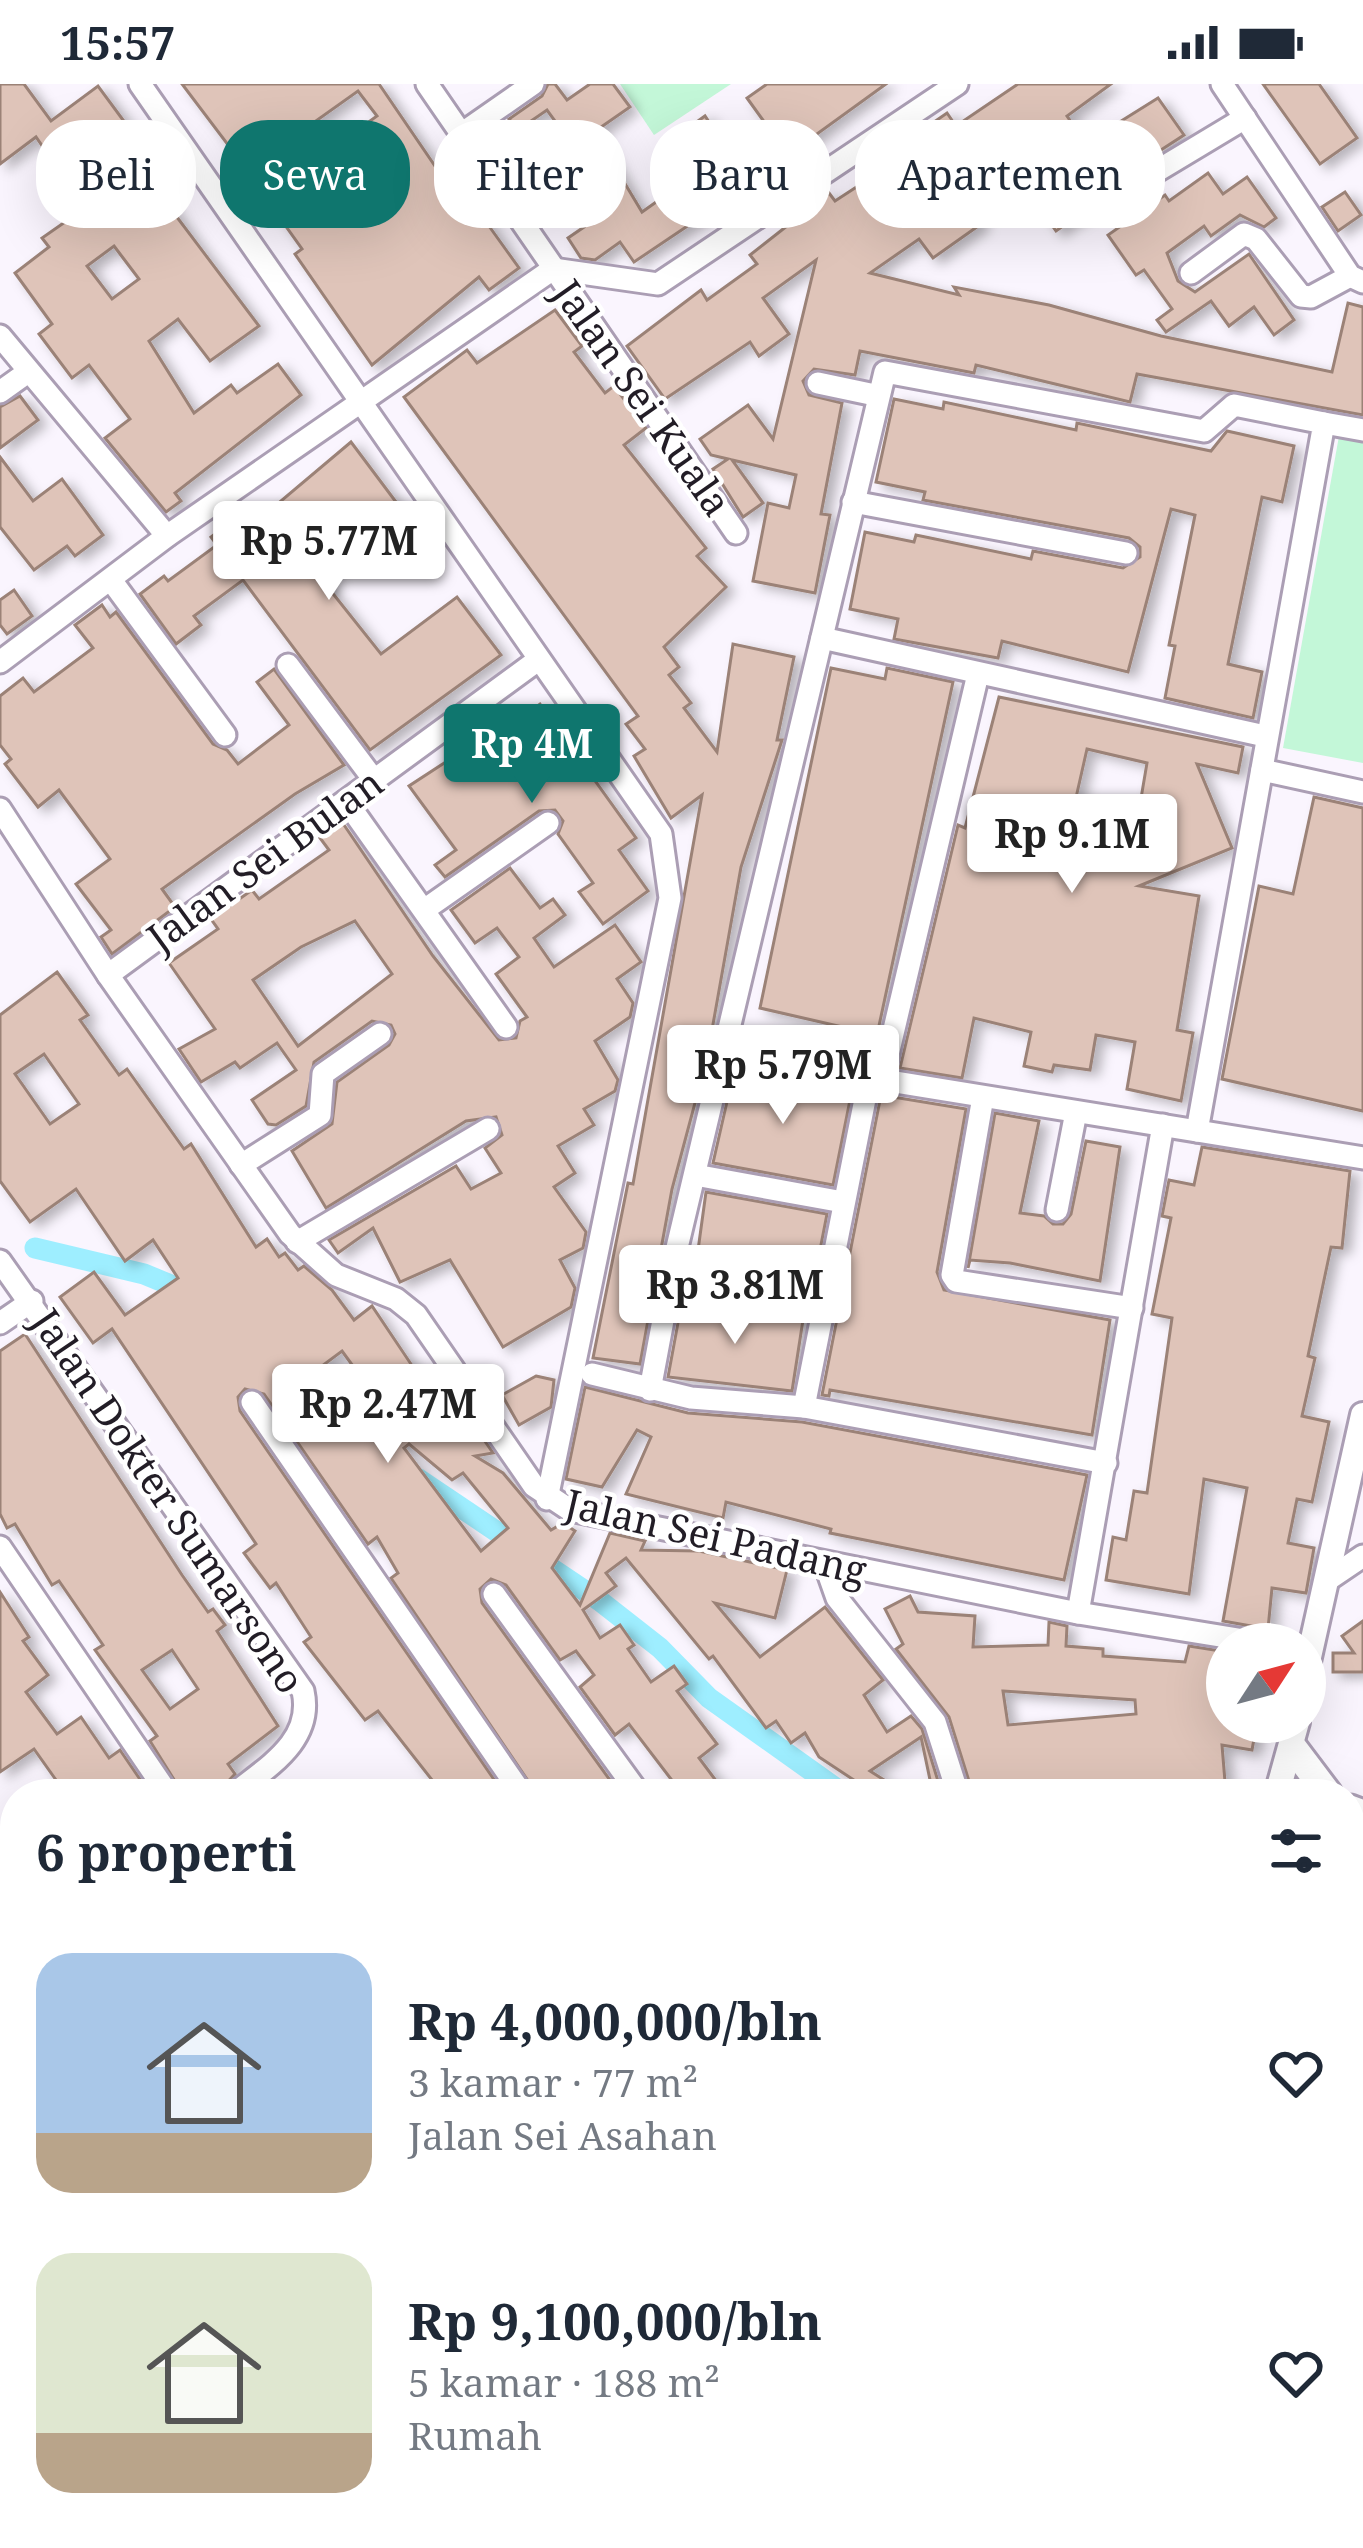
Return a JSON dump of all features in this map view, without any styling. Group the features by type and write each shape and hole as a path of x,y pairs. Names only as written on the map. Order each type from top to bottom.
{"main road":[{"path":"1300,1743 1317,1779"}],"street":[{"path":"140,84 661,834 669,861 670,898 547,1498"},
{"name":"Jalan Sei Kuala","path":"427,84 451,120"},
{"path":"481,120 533,84"},
{"path":"0,662 167,536 553,269 658,284 957,84"},
{"path":"1191,273 1244,234 1256,239 1301,296 1311,297 1359,278 1222,84"},
{"path":"1165,166 1245,118"},
{"name":"Jalan Sei Kuala","path":"525,228 736,532"},
{"path":"0,337 167,536"},
{"path":"0,392 28,372"},
{"path":"650,1390 694,1175 881,375 890,372 1204,431 1234,405 1363,430"},
{"path":"818,383 875,395"},
{"path":"1197,1131 1324,423"},
{"path":"853,502 1126,553"},
{"path":"111,580 226,735"},
{"path":"822,638 1265,736"},
{"name":"Jalan Sei Bulan","path":"107,975 538,659"},
{"path":"288,665 374,780"},
{"path":"804,1407 843,1202 978,674"},
{"path":"1262,770 1363,792"},
{"path":"346,801 506,1028"},
{"name":"Jalan Sei Padang","path":"0,808 107,975 297,1242 336,1275 396,1299 416,1315 547,1498 595,1517 1078,1613 1206,1634"},
{"path":"424,910 548,823"},
{"path":"241,1165 324,1112 323,1073 380,1034"},
{"path":"724,1054 1363,1159"},
{"path":"983,1097 952,1275 956,1281 1132,1307"},
{"path":"1058,1210 1076,1112"},
{"path":"1078,1613 1163,1125"},
{"path":"297,1242 488,1129"},
{"path":"694,1175 843,1202"},
{"name":"Jalan Dokter Sumarsono","path":"0,1261 303,1691 306,1705 292,1747 253,1779"},
{"path":"672,1283 822,1308"},
{"path":"0,1323 32,1301"},
{"path":"592,1374 650,1390 804,1407 1106,1463"},
{"path":"252,1402 512,1779"},
{"path":"1317,1623 1363,1414"},
{"path":"0,1547 158,1779"},
{"path":"1329,1579 1363,1556"},
{"path":"825,1564 837,1598 935,1722 953,1779"},
{"path":"494,1594 628,1779"},
{"path":"1282,1779 1293,1743"}],"green space":[{"path":"620,84 731,84 677,120 650,120 650,129"},
{"path":"1339,436 1363,441 1363,763 1283,748"}],"building":[{"path":"0,84 24,84 50,120 36,120 36,137 0,164"},
{"path":"182,84 379,84 404,120 371,120 377,116 358,91 317,120 220,120 220,134"},
{"path":"548,84 555,84 567,100 590,84 613,84 630,107 611,120 554,120 547,110 532,120 509,119 542,96"},
{"path":"767,84 886,84 831,124 831,120 763,120 747,98"},
{"path":"1018,84 1111,84 1067,116 1070,120 965,120"},
{"path":"1263,84 1319,84 1357,138 1320,164"},
{"path":"98,86 123,120 52,120"},
{"path":"1158,98 1184,135 1165,147 1165,120 1123,120"},
{"path":"410,129 434,165 434,228 490,228 519,268 489,290 479,277 372,365 295,254 302,249 287,228 410,228"},
{"path":"1208,173 1223,194 1247,177 1276,218 1264,227 1240,215 1211,236 1204,226 1167,253 1178,281 1195,292 1249,254 1294,320 1274,335 1254,307 1229,326 1211,301 1166,332 1157,320 1172,309 1144,270 1136,275 1108,235 1118,228 1165,228 1165,195 1169,201"},
{"path":"626,185 642,212 650,206 650,228 685,228 634,262 620,242 595,260 581,258 568,238 583,228 626,228"},
{"path":"855,188 855,228 975,228 933,258 919,239 870,273 959,295 954,287 1049,305 1161,336 1332,372 1348,303 1363,307 1363,415 1137,374 1130,402 976,365 974,373 860,351 855,375 814,369 803,381 809,395 842,403 821,514 830,515 815,593 753,581 768,503 789,508 796,475 732,460 763,503 743,517 713,469 728,459 711,455 700,439 748,405 773,439 816,260 763,298 789,334 759,356 750,342 665,399 627,346 701,290 707,300 757,264 750,255 784,228 831,228 831,196 835,201"},
{"path":"1345,192 1361,215 1338,231 1322,207"},
{"path":"56,228 185,228 259,326 210,361 178,319 149,341 194,413 231,385 237,393 278,364 301,395 175,493 181,501 166,512 105,438 130,419 89,365 72,378 39,334 52,324 15,273 49,247 42,238","holes":["114,246 139,279 112,299 87,266"]},
{"path":"555,310 582,346 574,352 605,393 614,386 646,428 624,445 706,548 697,556 726,587 664,647 679,667 669,675 691,703 684,708 717,752 733,644 794,657 777,740 782,740 741,867 707,1058 672,1189 640,1364 593,1358 628,1183 633,1184 702,795 671,818 634,756 645,749 626,724 638,716 404,397 467,350 477,363"},
{"path":"20,396 38,420 0,448 0,407"},
{"path":"894,399 943,409 944,402 1076,430 1077,423 1211,451 1227,431 1294,446 1282,502 1262,497 1228,664 1262,672 1253,718 1165,698 1175,646 1169,645 1195,515 1171,509 1128,672 1002,641 998,658 894,639 898,619 850,609 865,532 914,542 916,535 1031,559 1033,551 1123,568 1140,557 1140,547 1129,538 923,500 925,492 876,482"},
{"path":"351,442 396,502 307,561 381,654 457,597 501,655 370,750 243,580 194,616 201,625 176,644 140,594 164,576 168,581 217,545 211,537 233,520 243,533"},
{"path":"0,457 33,501 62,479 103,535 75,556 67,546 34,570 0,527"},
{"path":"14,590 32,616 7,634 0,625 0,600"},
{"path":"102,605 110,617 116,612 213,744 227,750 238,764 289,725 257,682 274,669 344,765 295,794 162,889 175,907 112,954 101,937 111,930 76,884 110,859 59,790 38,807 5,764 11,759 0,745 0,696 23,678 34,692 93,648 75,625"},
{"path":"831,668 885,679 887,668 953,682 877,1035 760,1008"},
{"path":"999,697 1243,747 1238,773 1197,764 1232,848 1139,886 1199,896 1177,1030 1193,1033 1181,1101 1127,1089 1135,1042 1096,1035 1090,1070 1054,1065 1052,1072 1024,1066 1031,1032 974,1018 962,1078 900,1068 958,825 965,828","holes":["1087,749 1147,763 1138,816 1075,802"]},
{"path":"540,704 636,838 619,850 648,891 603,924 579,892 593,883 558,834 563,821 555,810 539,811 445,877 435,865 456,850 409,786 481,739 485,744"},
{"path":"1314,797 1363,808 1363,1111 1222,1079 1259,886 1293,894"},
{"path":"342,822 433,956 499,1040 516,1038 520,1021 527,1017 496,974 519,957 497,928 475,943 451,910 510,868 540,908 553,899 565,915 534,938 554,967 615,925 641,962 617,979 633,1003 630,1017 595,1041 618,1080 615,1091 584,1109 594,1125 558,1146 575,1173 554,1187 586,1232 583,1248 560,1260 575,1288 571,1307 503,1347 450,1260 400,1282 373,1228 338,1253 329,1240 456,1166 471,1189 501,1173 485,1148 502,1135 496,1117 466,1121 326,1208 292,1151 332,1124 337,1082 389,1045 395,1034 391,1025 372,1021 314,1062 306,1106 276,1125 268,1124 252,1100 296,1070 277,1043 240,1068 235,1062 201,1082 179,1049 215,1029 169,963 218,929 211,919 252,890 259,899 329,850 320,838","holes":["355,921 392,974 298,1046 253,980 301,947"]},
{"path":"57,972 88,1015 80,1020 119,1075 127,1069 184,1149 191,1144 256,1247 267,1239 279,1257 285,1253 298,1270 304,1266 332,1290 354,1320 372,1306 423,1382 437,1372 493,1453 475,1456 503,1473 551,1530 563,1523 575,1531 552,1568 580,1605 610,1533 645,1541 641,1550 699,1551 787,1570 775,1618 715,1603 760,1657 825,1607 883,1680 864,1695 887,1732 911,1716 922,1729 937,1779 930,1779 921,1737 870,1771 883,1779 852,1779 819,1757 805,1733 791,1743 776,1721 766,1728 713,1656 709,1659 626,1558 606,1573 616,1586 583,1610 600,1638 620,1625 634,1645 628,1649 651,1682 674,1666 687,1684 677,1691 717,1744 699,1758 715,1779 671,1779 629,1724 615,1735 580,1687 594,1675 576,1651 560,1660 506,1585 491,1579 480,1589 482,1603 609,1779 527,1779 391,1578 398,1573 377,1537 368,1544 264,1394 245,1389 238,1397 240,1411 494,1779 431,1779 378,1711 365,1720 304,1642 311,1637 276,1583 270,1588 244,1553 256,1544 112,1329 93,1343 60,1297 94,1272 125,1315 178,1278 153,1240 125,1261 76,1189 30,1222 0,1181 0,1015","holes":["44,1054 79,1104 50,1124 15,1074","342,1351 383,1407 351,1428 331,1408 325,1412 303,1380","409,1444 452,1480 463,1473 508,1528 481,1551 404,1448"]},
{"path":"734,1071 852,1090 833,1185 713,1163"},
{"path":"881,1095 966,1109 937,1272 944,1290 1110,1320 1092,1435 830,1390 829,1396 822,1395"},
{"path":"995,1113 1039,1121 1020,1213 1044,1216 1053,1224 1063,1224 1071,1214 1086,1141 1120,1147 1100,1281 1010,1263 970,1260 968,1268"},
{"path":"1202,1147 1350,1171 1342,1248 1331,1247 1308,1356 1315,1358 1302,1416 1329,1422 1312,1502 1297,1499 1288,1543 1314,1548 1306,1593 1272,1588 1269,1623 1223,1621 1247,1488 1204,1479 1189,1594 1106,1580 1113,1537 1126,1540 1134,1491 1147,1493 1172,1318 1152,1314 1171,1218 1162,1216 1169,1180 1194,1185"},
{"path":"706,1192 827,1214 812,1291 695,1272"},
{"path":"682,1301 803,1320 792,1391 668,1377"},
{"path":"25,1334 182,1575 208,1612 213,1609 225,1625 217,1631 278,1726 228,1764 235,1774 230,1779 174,1779 150,1741 157,1736 95,1650 103,1645 59,1581 52,1585 15,1524 7,1528 0,1514 0,1351","holes":["172,1650 198,1689 170,1709 142,1670"]},
{"path":"536,1376 554,1380 551,1407 519,1425 502,1395"},
{"path":"585,1387 688,1413 802,1422 1087,1475 1064,1580 830,1533 831,1529 726,1502 723,1518 626,1494 651,1437 637,1430 602,1487 566,1479"},
{"path":"0,1592 29,1637 23,1641 48,1675 26,1692 57,1734 81,1717 109,1758 120,1750 140,1779 55,1779 34,1749 0,1772"},
{"path":"910,1596 918,1612 975,1616 973,1647 1048,1645 1049,1622 1067,1626 1066,1646 1103,1649 1103,1656 1185,1662 1189,1646 1206,1649 1206,1743 1253,1743 1252,1750 1222,1745 1225,1779 968,1779 949,1717 896,1649 903,1644 885,1609","holes":["1003,1691 1135,1700 1136,1714 1008,1725"]},
{"path":"1363,1621 1363,1672 1333,1672 1333,1653 1354,1653 1342,1636"}],"waterway":[{"path":"35,1248 144,1274 195,1295"},
{"path":"287,1362 376,1442"},
{"path":"417,1478 600,1601 660,1648 709,1698 823,1779"}]}
